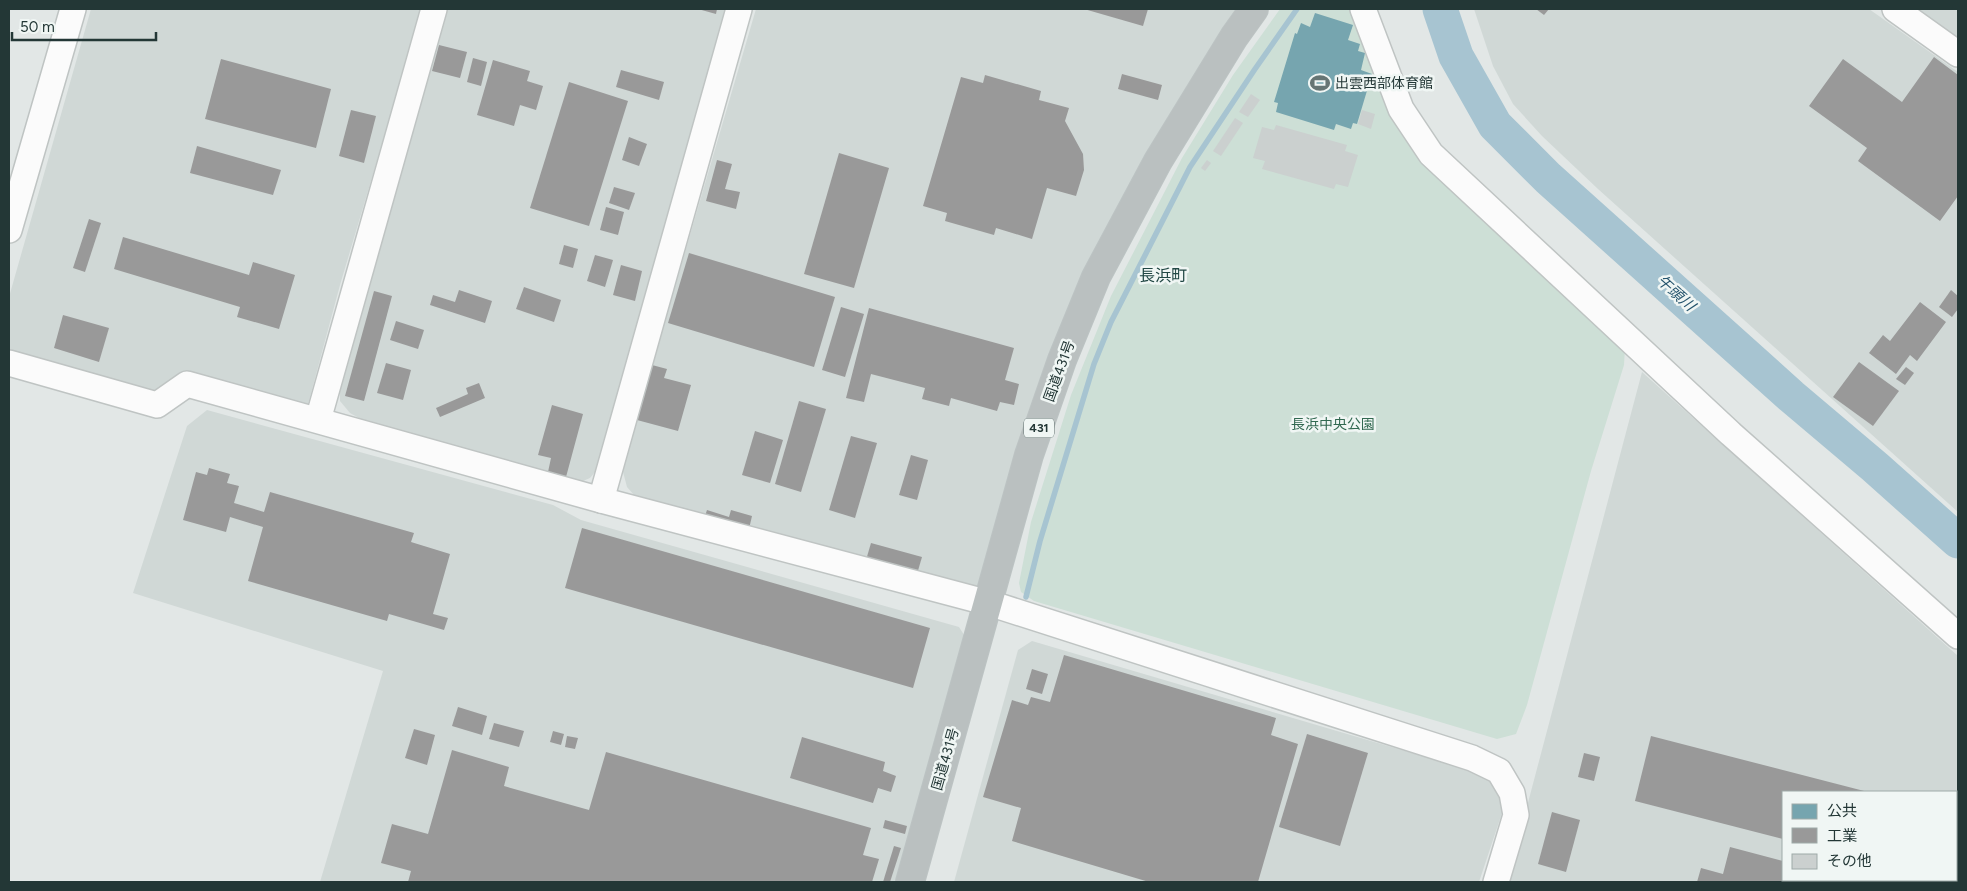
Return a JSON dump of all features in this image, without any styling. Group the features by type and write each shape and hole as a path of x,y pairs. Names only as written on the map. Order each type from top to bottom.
{"highway":[{"name":"国道431号","path":"910,882 1029,455 1062,360 1096,277 1158,161 1234,37 1254,9"}],"street":[{"path":"9,230 14,190 73,9"},
{"path":"318,420 434,9"},
{"path":"601,500 739,9"},
{"path":"1363,9 1401,108 1431,154 1731,434 1958,636"},
{"path":"1895,9 1958,54"},
{"path":"9,363 157,405 186,384 601,500 989,603 1472,758 1499,771 1512,793 1516,815 1496,882"}],"shaded area":[{"path":"91,9 422,9 340,285 307,408 155,395 9,351 9,297"},
{"path":"448,9 728,9 600,466 590,478 576,484 366,422 350,413 340,401 340,383"},
{"path":"756,9 1242,9 1117,213 987,584 968,592 640,502 627,487 622,468"},
{"path":"1474,9 1869,9 1958,72 1958,512 1598,189 1542,136 1513,104 1493,66"},
{"path":"1916,9 1958,9 1958,39"},
{"path":"1642,372 1958,656 1958,882 1507,882"},
{"path":"207,410 553,505 581,520 959,627 968,641 900,882 320,882 383,671 133,593 187,426"},
{"path":"1032,641 1483,774 1499,784 1503,810 1479,882 954,882 1018,650"}],"green space":[{"name":"長浜中央公園","path":"1280,9 1354,9 1394,119 1625,348 1624,365 1591,471 1527,705 1516,734 1497,739 1034,601 1021,592 1019,583 1031,522 1071,395 1111,296 1182,158 1233,75"}],"building: 公共":[{"path":"1315,13 1353,25 1348,40 1360,44 1358,51 1365,53 1361,70 1372,74 1357,124 1353,123 1351,129 1336,124 1334,130 1276,112 1278,103 1274,102 1295,33 1297,34 1301,23 1310,27"}],"building: 工業":[{"path":"698,9 717,9 716,14"},
{"path":"1084,9 1148,9 1143,26"},
{"path":"1536,9 1549,9 1544,15"},
{"path":"439,45 467,52 460,78 432,71"},
{"path":"1934,57 1958,75 1958,196 1940,221 1858,161 1867,148 1809,106 1843,59 1902,102"},
{"path":"473,58 487,62 481,86 467,82"},
{"path":"221,59 331,89 316,148 205,119"},
{"path":"493,60 530,71 527,81 543,86 536,110 520,105 514,126 477,115"},
{"path":"621,70 664,82 659,100 616,87"},
{"path":"1122,74 1162,85 1158,100 1118,89"},
{"path":"985,75 1041,91 1039,100 1069,108 1065,121 1083,154 1084,170 1076,196 1047,188 1032,239 996,228 994,235 945,221 947,213 923,206 961,77 983,83"},
{"path":"569,82 628,101 589,226 530,208"},
{"path":"351,110 376,116 364,163 339,156"},
{"path":"629,137 647,144 639,166 622,160"},
{"path":"197,146 281,170 273,195 190,173"},
{"path":"839,153 889,168 854,288 804,274"},
{"path":"717,160 732,164 725,189 740,192 736,209 706,201"},
{"path":"614,187 635,193 629,210 609,203"},
{"path":"606,207 624,212 618,235 600,230"},
{"path":"89,219 101,223 85,272 73,268"},
{"path":"123,237 249,275 253,262 295,275 279,329 237,317 240,307 114,269"},
{"path":"564,245 578,249 573,268 559,264"},
{"path":"689,253 835,297 814,367 668,323"},
{"path":"595,255 613,260 605,287 587,281"},
{"path":"621,265 642,271 635,301 613,295"},
{"path":"524,287 561,300 554,322 516,309"},
{"path":"459,290 492,301 485,323 430,305 433,295 455,302"},
{"path":"1951,290 1958,296 1958,309 1952,317 1939,307"},
{"path":"374,291 392,296 364,401 345,396"},
{"path":"1920,302 1946,322 1917,361 1910,355 1896,374 1869,353 1883,335 1890,341"},
{"path":"841,307 864,314 845,377 822,370"},
{"path":"869,308 1014,348 1005,380 1019,384 1014,405 1000,402 997,411 951,398 949,406 922,399 925,388 871,374 864,402 846,398"},
{"path":"63,315 109,328 99,362 54,348"},
{"path":"396,321 424,330 418,349 390,340"},
{"path":"1859,362 1899,391 1873,426 1833,397"},
{"path":"386,363 411,370 403,400 377,393"},
{"path":"652,365 667,369 664,378 691,385 678,431 637,420"},
{"path":"1906,367 1914,373 1905,385 1896,379"},
{"path":"479,383 485,398 440,417 436,408 468,394 466,388"},
{"path":"799,401 826,409 801,492 775,484"},
{"path":"552,405 583,414 566,477 548,472 551,458 538,455"},
{"path":"755,431 783,440 770,483 742,475"},
{"path":"851,436 877,443 855,518 829,510"},
{"path":"911,455 928,460 917,500 899,495"},
{"path":"209,468 230,474 227,483 239,486 234,503 264,512 270,492 414,533 411,542 450,554 433,614 448,618 444,630 389,614 387,621 248,581 263,527 230,517 226,532 183,520 196,472 207,475"},
{"path":"707,510 729,517 731,510 752,516 749,529 705,516"},
{"path":"582,528 930,628 913,688 565,588"},
{"path":"871,543 922,557 917,574 866,560"},
{"path":"1064,655 1276,718 1271,735 1298,744 1258,882 1149,882 1012,841 1021,808 983,797 1012,700 1028,705 1031,697 1050,702"},
{"path":"1032,669 1048,674 1042,694 1026,689"},
{"path":"458,707 487,716 482,735 452,726"},
{"path":"494,723 524,731 519,747 489,739"},
{"path":"414,729 435,735 427,765 405,758"},
{"path":"553,731 564,734 561,745 550,742"},
{"path":"1307,734 1368,753 1340,846 1279,827"},
{"path":"567,736 578,738 575,749 565,747"},
{"path":"1651,736 1864,791 1782,791 1782,839 1635,801"},
{"path":"802,737 885,762 883,771 896,776 891,792 878,788 873,803 790,778"},
{"path":"452,750 509,767 504,786 589,810 606,752 871,828 863,855 879,859 872,882 408,882 411,871 381,863 392,824 428,834"},
{"path":"1584,753 1600,757 1594,781 1578,777"},
{"path":"1552,812 1580,820 1566,872 1538,864"},
{"path":"885,820 907,826 905,834 883,828"},
{"path":"894,846 901,848 890,882 883,882"},
{"path":"1730,847 1782,861 1782,881 1870,881 1697,882 1701,868 1723,874"}],"building: その他":[{"path":"1251,94 1260,100 1248,117 1239,112"},
{"path":"1362,110 1375,114 1371,129 1358,124"},
{"path":"1235,118 1243,123 1221,156 1213,151"},
{"path":"1276,125 1347,145 1345,151 1358,155 1348,187 1336,184 1334,189 1262,169 1265,161 1253,158 1262,127 1274,130"},
{"path":"1207,160 1211,163 1205,171 1201,168"}],"waterway":[{"path":"1026,597 1040,541 1094,364 1111,322 1190,167 1297,9"},
{"name":"午頭川","path":"1440,9 1456,56 1495,125 1548,178 1791,396 1958,541"}],"place":[{"name":"出雲西部体育館","path":"1320,83"}],"district":[{"name":"長浜町","path":"1163,275"}]}
